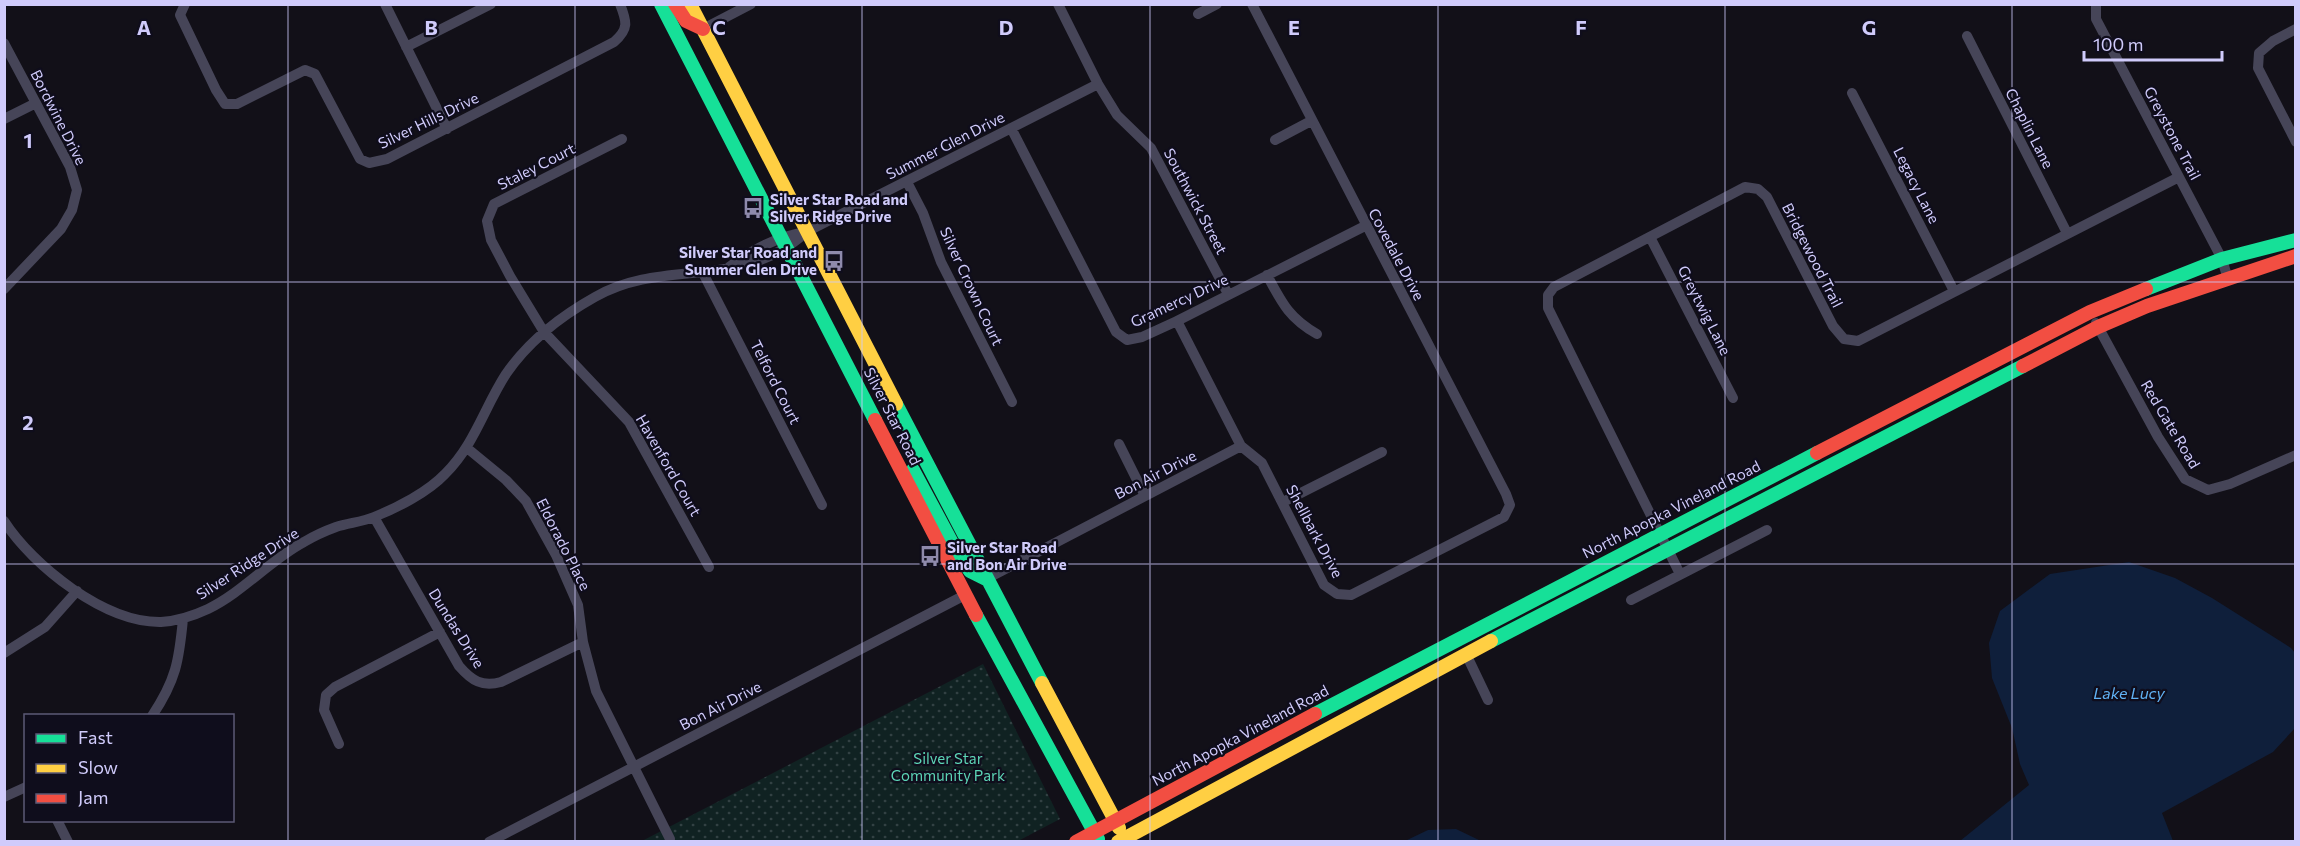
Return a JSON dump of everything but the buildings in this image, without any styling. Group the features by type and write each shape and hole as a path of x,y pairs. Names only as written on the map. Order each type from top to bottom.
{"street":[{"name":"Silver Hills Drive","path":"185,4 180,15 225,104 237,104 305,70 315,74 360,159 369,163 387,159 614,42 625,32 627,22 620,4"},
{"path":"385,4 447,129"},
{"path":"406,47 490,4"},
{"name":"Silver Star Road","path":"661,4 786,242 965,595 1096,837"},
{"path":"675,4 682,19 689,25 703,29 752,4"},
{"name":"Silver Star Road","path":"690,4 806,232 1123,840"},
{"name":"Southwick Street","path":"1058,4 1098,84 1117,115 1150,148 1228,294"},
{"path":"1198,14 1217,4"},
{"name":"Covedale Drive","path":"1252,4 1365,226 1506,494 1510,505 1504,517"},
{"name":"Greystone Trail","path":"2096,4 2096,19 2222,259 2227,276"},
{"path":"2295,29 2273,41 2259,53 2258,68 2295,142"},
{"name":"Chaplin Lane","path":"1966,36 2067,233"},
{"name":"Bordwine Drive","path":"4,43 70,167 77,190 72,210 61,229 4,289"},
{"name":"Summer Glen Drive","path":"806,232 1098,84"},
{"name":"Legacy Lane","path":"1852,93 1954,291"},
{"path":"4,119 36,103"},
{"path":"1275,140 1311,121"},
{"name":"Gramercy Drive","path":"1011,128 1116,332 1127,340 1142,337 1176,321 1365,226"},
{"name":"Staley Court","path":"544,332 496,249 487,221 494,204 622,139"},
{"name":"Bridgewood Trail","path":"1680,574 1548,308 1548,295 1554,287 1745,187 1758,189 1767,196 1833,326 1844,339 1858,341 2179,177"},
{"name":"Silver Crown Court","path":"907,182 923,213 941,261 1012,402"},
{"name":"Silver Ridge Drive","path":"4,521 15,538 46,569 77,591 132,618 159,622 183,619 210,608 302,543 335,527 374,517 416,495 444,476 467,448 505,376 519,357 544,332 596,296 633,282 675,274 724,270 756,248 786,242 806,232"},
{"name":"Greytwig Lane","path":"1650,237 1733,398"},
{"name":"North Apopka Vineland Road","path":"1076,842 1096,837 1115,821 1448,643 2090,312 2222,259 2295,240"},
{"path":"1123,840 1466,654 2098,327 2162,299 2227,276 2295,256"},
{"name":"Telford Court","path":"704,273 822,505"},
{"path":"1267,275 1287,311 1298,323 1317,334"},
{"name":"Red Gate Road","path":"2090,312 2158,437 2185,479 2208,490 2230,484 2295,455"},
{"name":"Shellbark Drive","path":"1176,321 1241,446 1262,463 1324,585 1337,594 1351,595 1504,517"},
{"name":"Havenford Court","path":"544,332 629,422 709,567"},
{"path":"885,436 906,457 970,571 986,579"},
{"path":"1119,444 1145,496"},
{"name":"Bon Air Drive","path":"986,579 1241,446"},
{"name":"Eldorado Place","path":"467,448 506,480 526,501 556,555 578,604 582,642 596,691 670,839"},
{"path":"1283,502 1382,452"},
{"name":"Dundas Drive","path":"374,517 440,632 470,679 487,685 501,682 582,642"},
{"path":"1631,600 1767,530"},
{"path":"4,653 45,627 77,591"},
{"name":"Bon Air Drive","path":"489,842 965,595"},
{"path":"153,714 167,693 178,664 183,619"},
{"path":"339,744 324,710 326,695 334,687 440,632"},
{"path":"1466,654 1488,700"},
{"path":"4,797 24,788"},
{"path":"58,822 68,842"}],"green space":[{"name":"Silver Star Community Park","path":"983,664 1060,819 1018,841 640,842"}],"water":[{"name":"Lake Lucy","path":"2129,562 2175,578 2212,598 2291,648 2295,653 2295,728 2273,752 2162,813 2173,841 1960,841 2029,785 2020,764 2012,728 1992,678 1989,643 2000,611 2050,574"},
{"path":"1456,829 1481,841 1405,841 1428,830"}],"traffic: fast":[{"path":"661,4 875,420"},
{"path":"2146,289 2222,259 2296,240"},
{"path":"1491,641 2023,366"},
{"path":"896,404 1042,683"},
{"path":"1315,714 1817,453"},
{"path":"913,470 958,554 970,571 986,579"},
{"path":"976,615 1098,839"}],"traffic: slow":[{"path":"690,4 896,404"},
{"path":"1118,842 1491,641"},
{"path":"1042,683 1119,828"}],"traffic: jam":[{"path":"675,4 686,21 703,29"},
{"path":"2023,366 2098,327 2147,306 2296,256"},
{"path":"1817,453 2090,312 2146,289"},
{"path":"875,420 976,615"},
{"path":"1076,842 1315,714"}],"place":[{"name":"Silver Star Road and Silver Ridge Drive","path":"753,208"},
{"name":"Silver Star Road and Summer Glen Drive","path":"834,261"},
{"name":"Silver Star Road and Bon Air Drive","path":"930,556"}]}
